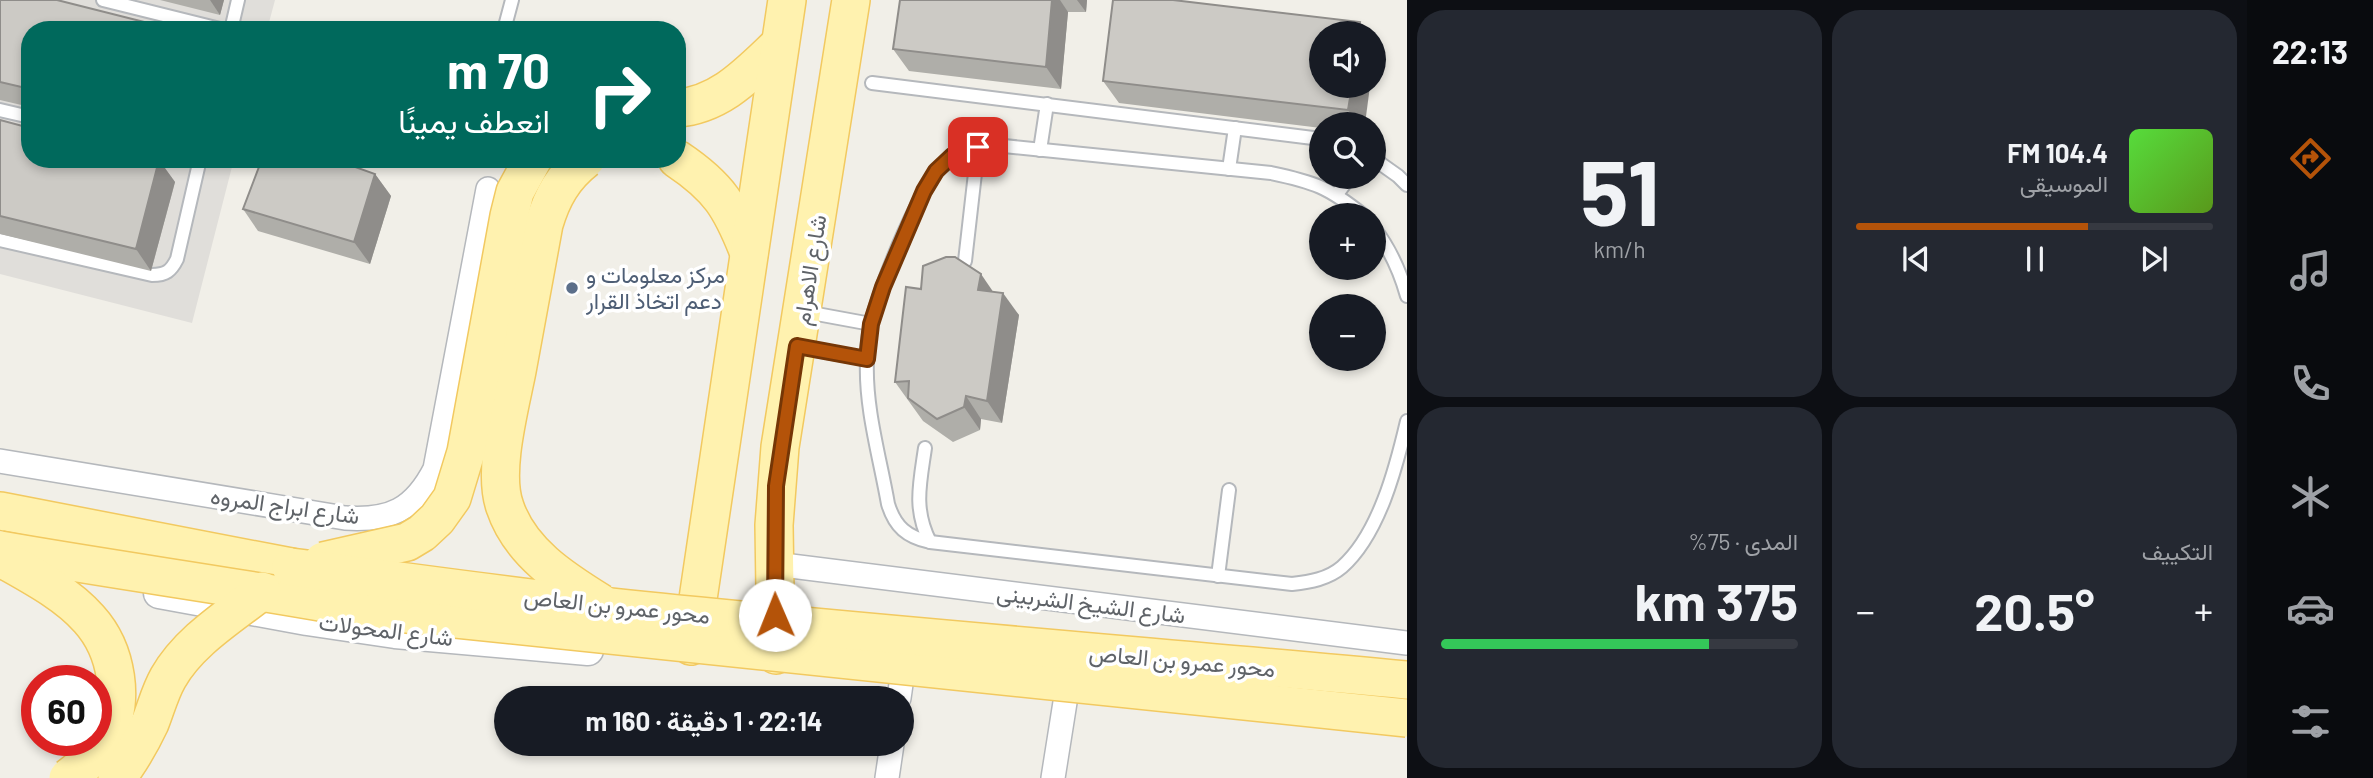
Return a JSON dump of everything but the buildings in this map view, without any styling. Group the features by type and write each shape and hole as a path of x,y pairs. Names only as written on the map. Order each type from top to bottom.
{"main road":[{"path":"690,659 786,0"},
{"name":"شارع الاهرام","path":"776,666 776,486 851,0"},
{"path":"686,106 717,97 735,85 780,44"},
{"path":"686,166 705,180 724,201 734,216 749,253"},
{"path":"291,567 407,542 437,519 452,498 466,452 509,216 515,192 528,168"},
{"path":"577,168 561,183 544,224 504,438 501,486 503,505 510,521 531,550 557,574 608,607"},
{"name":"محور عمرو بن العاص","path":"0,511 291,567 608,607 1046,650 1407,680"},
{"name":"محور عمرو بن العاص","path":"0,550 359,609 1407,718"},
{"path":"0,558 36,578 89,618 102,635 110,654 116,675 117,696 107,737 96,753 68,778"},
{"path":"117,778 150,722 168,678 183,657 262,591"}],"street":[{"name":"شارع ابراج المروه","path":"0,461 345,518 387,516 408,506 424,490 435,469 488,189"},
{"path":"0,498 52,511 330,561 698,601"},
{"name":"شارع الشيخ الشربينى","path":"775,564 1407,643"},
{"name":"شارع المحولات","path":"0,565 307,621 395,633 776,666"},
{"path":"776,666 895,686"},
{"path":"914,688 1066,696 1407,736"},
{"path":"1053,778 1066,696"},
{"path":"887,778 890,756"}],"lane":[{"path":"103,0 188,21"},
{"path":"232,21 237,0"},
{"path":"506,21 512,0"},
{"path":"872,83 1309,137"},
{"path":"1040,150 1046,104"},
{"path":"0,110 21,115"},
{"path":"1229,169 1235,128"},
{"path":"964,261 978,147"},
{"path":"1348,203 1311,181 1271,173 1040,150 978,147 952,156 936,171 924,191 883,287 871,324 867,359 869,397 893,519 902,531 916,539 930,542 1292,584 1318,580 1341,568 1358,549 1382,505 1399,457 1407,421"},
{"path":"0,240 152,275 163,275 172,268 177,259 198,168"},
{"path":"1386,168 1407,186"},
{"path":"1337,194 1341,189"},
{"path":"1386,244 1401,275 1407,296"},
{"path":"800,329 871,324"},
{"path":"800,329 867,359"},
{"path":"925,448 919,510 922,527 930,542"},
{"path":"1218,576 1229,490"}],"shaded area":[{"path":"0,0 275,0 269,21 21,21 21,168 232,168 192,323 0,274"}],"place":[{"name":"مركز معلومات و دعم اتخاذ القرار","path":"572,288"}],"route":[{"path":"775,615 776,486 797,346 867,359 871,324 883,287 924,191 936,171 952,156 978,147"}]}
